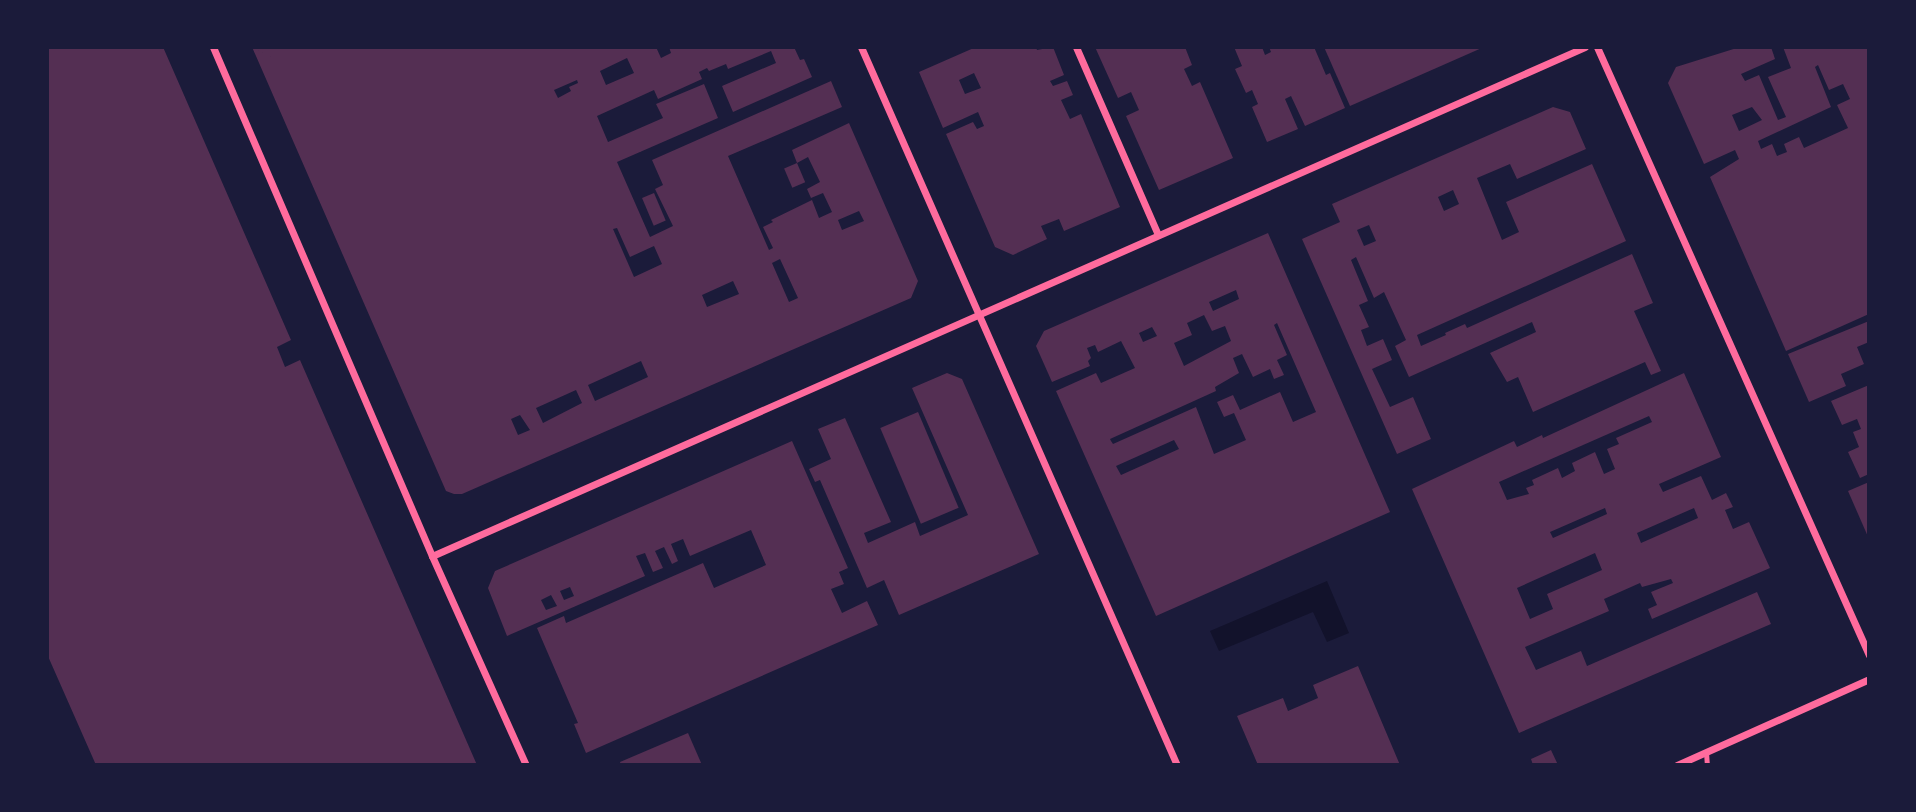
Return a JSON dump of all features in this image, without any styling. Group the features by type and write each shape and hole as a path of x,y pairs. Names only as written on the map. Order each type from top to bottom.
{"street":[{"path":"213,47 432,555 526,765"},
{"path":"860,47 1177,765"},
{"path":"1076,47 1158,235"},
{"path":"432,555 1585,47"},
{"path":"1597,47 1869,654"},
{"path":"1677,765 1869,679"}],"lane":[{"path":"1706,752 1707,765"}],"shaded area":[{"path":"1327,581 1349,633 1327,642 1313,612 1219,651 1210,631"}],"building":[{"path":"47,47 163,47 291,340 277,347 285,367 300,360 477,765 96,765 47,654"},
{"path":"252,47 656,47 661,58 671,53 669,47 794,47 800,60 804,59 812,77 733,112 722,86 776,63 771,51 728,69 726,64 709,71 707,68 699,72 702,79 658,99 654,90 597,116 608,142 663,118 656,104 704,84 718,118 617,162 650,237 673,226 655,189 663,185 652,160 831,81 842,107 728,156 769,250 773,248 763,227 773,222 771,220 812,200 819,218 832,212 823,193 811,198 807,189 820,182 808,157 797,163 792,150 849,123 918,281 911,298 462,494 446,491","holes":["627,58 634,73 606,85 600,71","577,80 578,83 569,87 571,91 558,98 554,90","859,211 864,221 842,230 838,220","617,228 630,257 654,246 662,264 634,277 613,229","780,259 798,298 789,302 772,263","733,281 739,294 707,307 702,295","641,361 648,377 595,401 588,385","576,390 582,403 543,423 536,408","520,415 530,430 518,435 511,419"]},
{"path":"976,47 1036,47 1037,50 1053,47 1064,75 1050,81 1053,86 1067,81 1073,95 1061,100 1070,119 1081,114 1120,207 1064,231 1059,219 1041,226 1047,239 1013,255 995,247 946,134 973,122 977,129 984,126 978,112 943,128 919,72","holes":["974,73 981,88 965,94 959,80"]},
{"path":"1095,47 1185,47 1192,65 1184,69 1192,86 1200,82 1233,158 1159,190 1126,116 1139,110 1131,92 1118,98"},
{"path":"1234,47 1262,47 1265,55 1271,52 1269,47 1314,47 1326,75 1330,73 1345,108 1305,126 1291,96 1285,99 1298,129 1267,142 1252,107 1258,104 1252,90 1246,93 1235,69 1242,66"},
{"path":"1324,47 1484,47 1350,106"},
{"path":"1740,47 1771,47 1775,59 1741,74 1745,81 1759,75 1778,120 1786,117 1768,77 1791,68 1783,47 1869,47 1869,314 1786,351 1710,177 1739,159 1735,150 1704,164 1668,83 1676,67","holes":["1818,65 1829,90 1843,84 1850,99 1837,105 1848,128 1804,148 1799,137 1784,144 1787,152 1777,156 1772,144 1761,149 1758,141 1831,107 1815,67","1752,107 1762,120 1739,131 1732,115"]},
{"path":"1553,107 1570,112 1586,149 1517,179 1510,164 1477,178 1502,240 1519,232 1506,202 1592,164 1626,241 1417,335 1421,346 1465,324 1467,328 1632,254 1653,303 1634,311 1661,371 1651,375 1645,362 1533,412 1518,377 1507,382 1490,353 1536,332 1532,322 1409,377 1395,346 1406,340 1384,292 1374,298 1356,257 1351,260 1368,301 1359,305 1369,327 1361,330 1367,346 1383,339 1392,360 1372,369 1390,407 1413,397 1431,439 1397,454 1302,239 1340,222 1332,204","holes":["1453,190 1459,204 1444,211 1438,197","1369,225 1376,241 1364,246 1357,230"]},
{"path":"797,163 805,182 792,188 784,168"},
{"path":"654,193 666,221 654,226 642,198"},
{"path":"1268,233 1390,512 1156,616 1056,391 1096,373 1101,383 1135,368 1121,341 1098,352 1095,345 1087,348 1091,358 1088,361 1090,366 1052,382 1036,346 1044,331","holes":["1236,290 1239,299 1213,311 1209,302","1204,315 1212,331 1225,326 1231,341 1184,366 1174,343 1192,335 1187,323","1277,323 1316,412 1293,422 1280,392 1240,410 1233,395 1217,402 1224,417 1234,413 1246,440 1214,454 1196,407 1113,444 1110,439 1216,391 1215,387 1239,373 1233,358 1242,354 1253,377 1270,369 1274,379 1284,375 1277,360 1287,355 1274,325","1152,327 1157,336 1143,342 1139,333","1174,440 1179,449 1121,475 1116,466"]},
{"path":"1869,321 1869,342 1857,347 1864,364 1841,374 1846,386 1809,402 1788,354"},
{"path":"947,373 962,379 1039,554 899,615 884,580 867,588 820,480 815,482 809,469 831,459 818,429 845,418 891,522 864,533 868,543 915,522 920,536 968,515 912,388"},
{"path":"1684,373 1721,457 1659,484 1663,492 1701,476 1712,500 1726,493 1733,507 1725,510 1733,529 1749,522 1770,568 1652,619 1648,609 1657,605 1651,592 1673,583 1671,579 1642,587 1640,583 1604,599 1609,611 1525,647 1536,670 1581,651 1587,666 1757,592 1771,624 1519,733 1412,489 1514,441 1517,447 1542,435 1543,438","holes":["1649,416 1652,422 1616,438 1619,444 1607,449 1615,469 1604,474 1595,452 1572,463 1575,471 1562,478 1558,468 1532,480 1534,485 1526,488 1529,494 1507,500 1499,482","1605,508 1607,514 1553,538 1550,532","1694,508 1698,518 1641,543 1637,533","1595,553 1602,570 1547,594 1553,609 1530,619 1517,588"]},
{"path":"1869,385 1869,474 1860,478 1848,452 1859,447 1853,432 1861,429 1857,419 1842,425 1831,401"},
{"path":"918,412 959,508 921,524 880,428"},
{"path":"792,441 848,568 839,572 844,584 831,589 842,613 867,601 878,625 586,753 574,724 578,723 537,628 564,616 566,623 703,563 714,588 766,565 751,530 690,556 683,539 671,544 678,561 672,564 664,547 655,551 663,568 653,572 645,553 636,556 645,576 507,636 488,588 495,571","holes":["570,587 574,596 564,600 560,591","551,595 557,606 546,610 541,600"]},
{"path":"1869,482 1869,539 1848,491"},
{"path":"1358,666 1400,765 1258,765 1237,716 1283,698 1288,711 1318,698 1313,685"},
{"path":"688,733 702,765 621,765 620,762"},
{"path":"1551,750 1558,765 1533,765 1531,759"}]}
